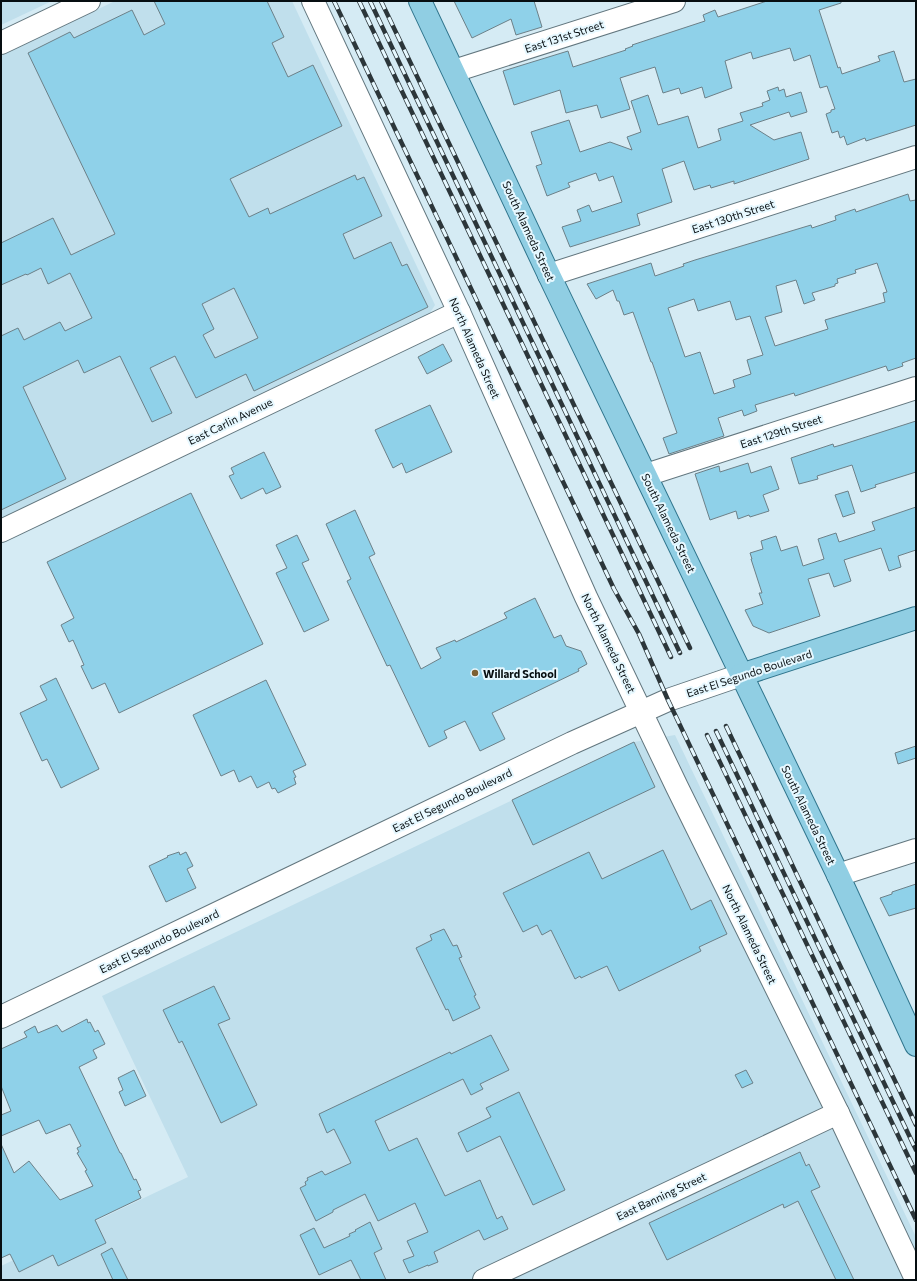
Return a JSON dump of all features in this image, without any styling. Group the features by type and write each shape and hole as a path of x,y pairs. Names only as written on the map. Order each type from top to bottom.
{"main road":[{"name":"South Alameda Street","path":"420,1 549,275 838,875 916,1046"},
{"name":"East El Segundo Boulevard","path":"741,675 916,618"}],"street":[{"path":"1,43 89,1"},
{"name":"North Alameda Street","path":"313,1 459,312 586,597 642,711 679,792 838,1113 916,1279"},
{"name":"East 131st Street","path":"454,71 674,1"},
{"name":"East 130th Street","path":"549,275 916,157"},
{"name":"East Carlin Avenue","path":"1,531 459,312"},
{"name":"East 129th Street","path":"646,475 916,388"},
{"name":"East El Segundo Boulevard","path":"1,1017 547,755 642,711 668,700 741,675"},
{"path":"838,875 916,850"},
{"name":"East Banning Street","path":"484,1280 838,1113"}],"shaded area":[{"path":"1,1 52,1 1,25"},
{"path":"115,1 292,1 435,305 428,316 1,519 1,56"},
{"path":"675,735 916,1237 916,1280 1,1280 1,1266 188,1177 102,996 634,742"}],"building":[{"path":"154,1 267,1 284,37 272,43 288,77 313,65 342,126 230,179 249,217 268,208 270,214 355,175 357,180 364,177 382,216 343,234 354,259 391,242 402,266 407,264 428,307 254,391 246,374 196,398 175,356 150,368 172,413 152,422 120,356 84,373 78,360 23,387 66,479 1,510 1,336 18,328 24,340 60,322 65,331 92,318 70,273 48,284 41,268 1,285 1,243 53,218 71,255 115,234 28,53 70,32 74,38 132,10 144,35 165,24","holes":["234,288 258,338 215,358 203,335 214,329 202,304"]},
{"path":"454,1 534,1 542,27 516,35 511,19 472,38"},
{"path":"767,1 841,1 841,3 819,10 838,68 840,67 842,74 880,61 878,56 894,51 904,82 916,79 916,125 866,141 865,138 847,145 844,136 840,138 838,131 832,133 826,114 835,109 827,86 820,88 810,55 794,61 790,48 753,59 751,52 725,61 732,88 705,98 702,87 681,94 679,88 663,93 655,67 620,78 630,109 601,118 597,105 566,113 560,90 514,105 503,71 568,51 573,67 626,50 625,49 633,46 632,45 705,21 703,15 715,10 718,17"},
{"path":"778,87 779,91 784,89 786,97 801,92 807,112 791,117 789,112 750,125 774,140 801,132 809,159 734,184 734,181 711,188 710,185 694,190 684,161 662,169 672,202 637,214 640,225 570,247 562,227 581,221 577,210 589,205 592,212 622,202 613,176 599,181 596,173 568,183 570,187 547,196 536,166 542,164 531,132 569,120 580,152 610,142 632,150 627,137 641,132 631,101 648,95 658,125 688,116 698,148 721,140 718,129 743,121 740,113 763,106 762,103 770,100 767,91"},
{"path":"908,194 910,201 916,200 916,358 902,363 903,366 888,371 886,366 795,396 794,393 755,405 757,411 744,416 742,410 718,418 724,436 669,454 663,438 677,433 633,312 624,315 613,290 596,299 587,284 651,263 655,276 684,266 683,264 695,260 811,225 812,228 836,220 835,216 855,209 856,212","holes":["877,263 887,292 883,293 885,302 825,320 828,329 775,346 765,317 782,312 776,286 796,280 804,304 815,300 812,293 835,286 835,284 838,283 837,279 856,273 855,270","694,299 698,311 730,301 736,320 750,316 763,355 747,360 751,374 733,380 735,387 714,394 700,352 685,357 668,308"]},
{"path":"443,344 452,361 427,374 418,357"},
{"path":"430,405 452,452 406,473 402,463 393,468 375,430"},
{"path":"916,421 916,472 875,485 876,487 861,492 852,465 817,476 818,479 799,484 791,458 833,444 834,447 841,445"},
{"path":"264,452 281,487 266,494 263,488 241,499 229,476 234,474 231,468"},
{"path":"748,463 751,473 771,466 779,489 763,495 769,511 738,519 736,511 710,520 695,474 719,466 720,472"},
{"path":"848,491 855,513 843,517 835,495"},
{"path":"191,493 263,644 119,713 105,683 92,689 81,666 84,665 73,640 69,642 61,625 74,618 47,562"},
{"path":"916,507 916,550 898,556 901,567 889,571 881,548 844,560 851,581 834,587 829,573 808,579 820,616 769,633 753,626 745,610 763,604 759,593 762,593 750,553 763,549 761,541 776,536 781,551 797,546 803,566 824,559 818,539 836,533 839,542 875,530 872,522"},
{"path":"355,510 375,554 369,557 421,669 441,658 436,648 455,640 456,642 507,618 504,613 535,598 554,638 561,635 566,646 581,651 587,664 578,669 579,671 492,713 505,739 480,751 465,721 444,731 447,738 429,747 390,665 387,666 347,581 351,579 326,524"},
{"path":"297,535 309,560 302,563 329,620 304,632 276,573 287,568 276,545"},
{"path":"56,678 99,769 61,788 47,759 42,761 20,713 47,700 40,686"},
{"path":"266,680 306,765 293,771 296,777 294,778 296,784 278,793 275,788 272,789 269,782 257,788 251,776 239,782 234,770 221,776 193,715"},
{"path":"634,742 655,787 533,845 512,800"},
{"path":"916,746 916,758 898,764 895,753"},
{"path":"663,850 691,910 711,900 727,934 699,947 701,951 619,991 607,966 581,978 580,976 575,979 551,930 542,935 537,925 523,932 503,893 589,852 602,879"},
{"path":"179,852 180,855 186,852 193,866 187,869 196,888 166,902 149,866 168,857 167,856"},
{"path":"916,884 916,908 889,916 880,898 892,894 892,892"},
{"path":"444,929 453,946 457,945 462,957 459,958 476,995 474,996 480,1008 453,1021 448,1009 446,1010 416,948 432,940 430,935"},
{"path":"214,986 230,1019 218,1024 257,1105 221,1123 182,1041 179,1043 163,1010"},
{"path":"87,1019 88,1023 90,1022 95,1032 98,1030 105,1044 93,1050 97,1058 79,1067 120,1153 134,1180 136,1179 141,1190 138,1191 141,1198 95,1220 106,1243 58,1266 53,1255 19,1272 10,1254 1,1258 1,1144 14,1173 29,1161 60,1200 93,1186 85,1171 87,1170 77,1153 79,1152 77,1148 81,1146 70,1124 46,1134 39,1120 1,1136 1,1115 11,1111 1,1086 1,1049 27,1037 24,1032 35,1026 38,1033 57,1025 62,1032"},
{"path":"491,1035 509,1070 480,1084 483,1089 471,1095 463,1079 375,1121 389,1151 417,1138 445,1196 480,1180 497,1219 502,1216 508,1229 484,1240 479,1230 434,1252 438,1262 409,1273 403,1260 414,1256 407,1241 428,1232 415,1203 378,1221 365,1194 333,1210 333,1212 316,1221 300,1188 306,1185 305,1182 308,1180 307,1178 322,1171 325,1175 351,1163 334,1129 327,1133 319,1114 450,1052 451,1054"},
{"path":"134,1070 146,1096 125,1106 119,1092 123,1090 118,1078"},
{"path":"746,1070 753,1083 742,1088 735,1075"},
{"path":"519,1092 565,1190 533,1205 500,1136 467,1152 458,1133 491,1117 486,1108"},
{"path":"800,1152 806,1166 809,1164 820,1187 811,1191 854,1280 836,1280 798,1201 784,1208 783,1204 667,1260 649,1223"},
{"path":"370,1222 382,1249 374,1253 386,1280 361,1280 351,1260 319,1275 300,1235 314,1228 324,1248 350,1236 349,1234"},
{"path":"112,1248 128,1280 113,1280 101,1254"}],"railway":[{"path":"334,1 614,589 639,634 668,700 916,1220"},
{"path":"359,1 671,657"},
{"path":"370,1 680,653"},
{"path":"381,1 690,648"},
{"path":"726,726 916,1125"},
{"path":"716,731 916,1150"},
{"path":"707,735 916,1173"}],"place":[{"name":"Willard School","path":"475,673"}]}
